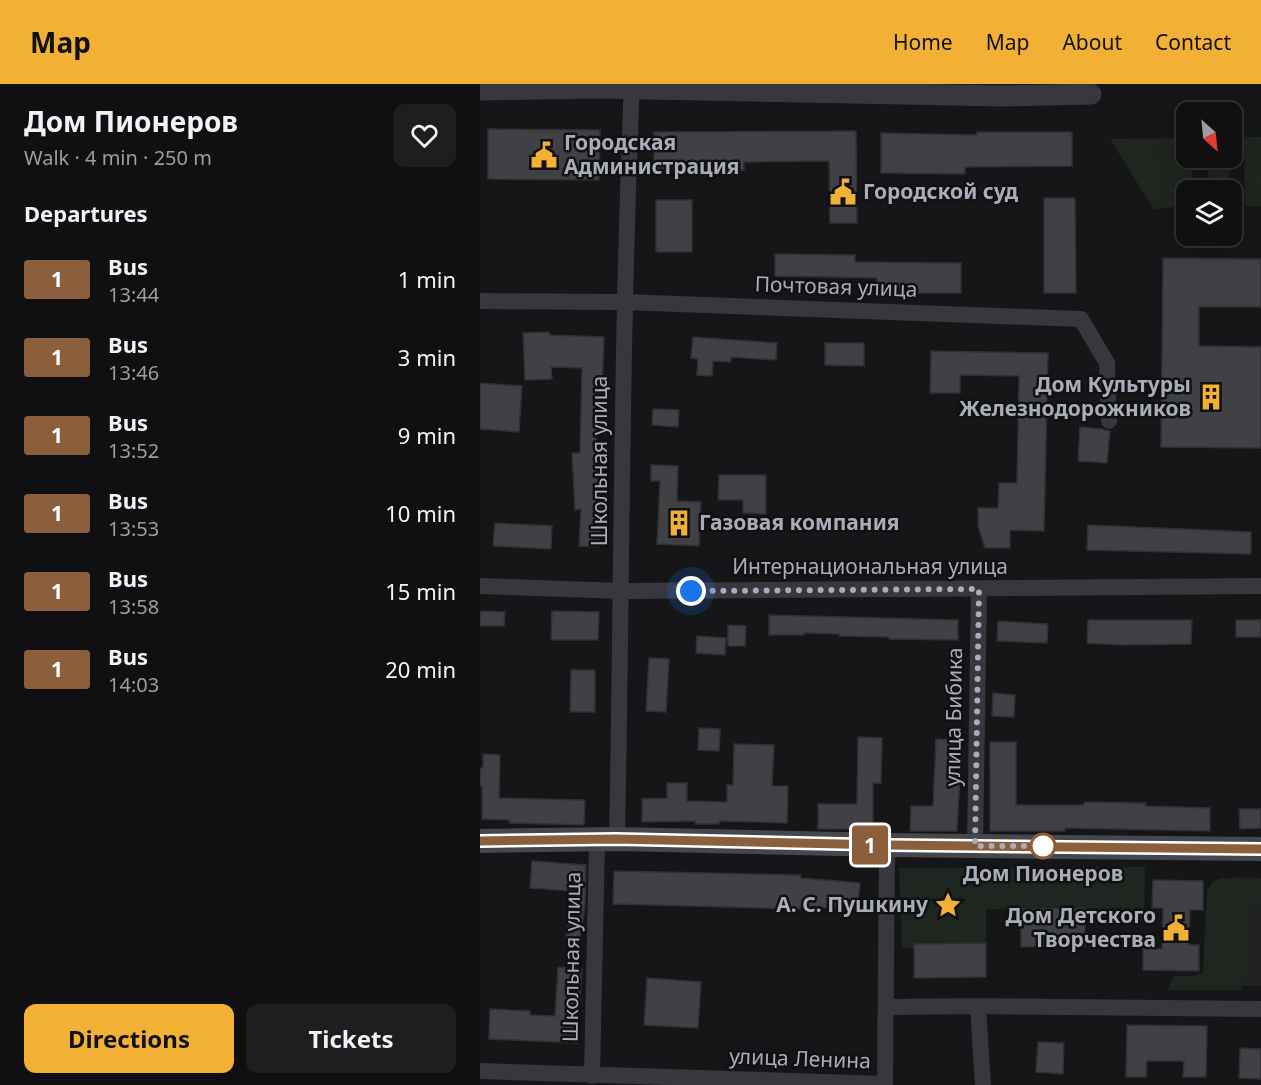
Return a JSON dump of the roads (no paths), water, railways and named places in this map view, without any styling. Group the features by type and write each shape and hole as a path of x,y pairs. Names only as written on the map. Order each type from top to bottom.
{"main road":[{"path":"480,841 607,839 1261,849"}],"street":[{"path":"480,90 632,87 1002,90 1091,94"},
{"name":"Школьная улица","path":"592,1076 622,591 624,302 632,87"},
{"name":"Почтовая улица","path":"480,301 624,302 1081,319 1107,363 1109,421"},
{"name":"Интернациональная улица","path":"480,586 622,591 1261,586"},
{"name":"улица Бибика","path":"975,846 979,589"},
{"path":"887,845 887,1007 1261,1009"},
{"path":"978,1006 983,1085"},
{"name":"улица Ленина","path":"480,1071 797,1083 885,1084 887,1007"}],"place":[{"name":"Городская Администрация","path":"544,155"},
{"name":"Городской суд","path":"843,192"},
{"name":"Дом Культуры Железнодорожников","path":"1211,397"},
{"name":"Газовая компания","path":"679,523"},
{"name":"Дом Пионеров","path":"1043,846"},
{"name":"А. С. Пушкину","path":"948,905"},
{"name":"Дом Детского Творчества","path":"1176,928"}]}
